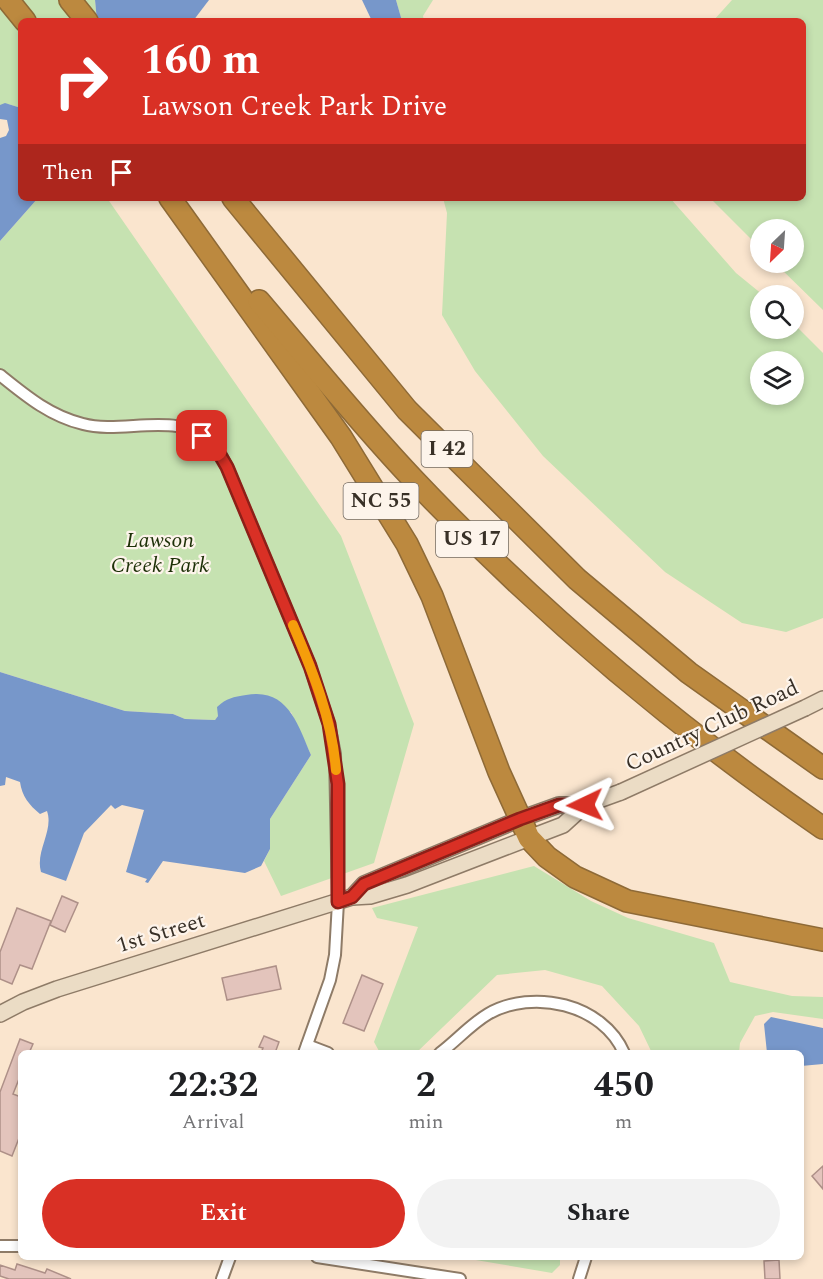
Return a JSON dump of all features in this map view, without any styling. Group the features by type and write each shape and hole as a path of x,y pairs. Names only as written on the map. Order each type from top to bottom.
{"highway":[{"path":"8,0 23,18"},
{"path":"70,0 85,18"},
{"name":"NC 55","path":"172,201 341,437 397,526 432,596 499,772 529,838"},
{"name":"US 17","path":"173,201 348,407 411,477 511,578 617,672 691,733 823,828"},
{"name":"I 42","path":"235,201 407,410 576,579 690,673 823,766"},
{"path":"529,838 575,878 627,901 823,940"}],"main road":[{"name":"Country Club Road","path":"345,899 364,884 520,819 559,805 585,805 621,792 823,699"},
{"name":"Country Club Road","path":"345,899 370,896 406,885 563,825 585,805"},
{"name":"1st Street","path":"0,1014 57,989 345,899"}],"street":[{"path":"0,375 55,415 85,425 115,428 169,426 192,429 213,443 227,467 310,666 329,724 338,784 345,899 330,980 306,1049"},
{"path":"444,1050 487,1015 513,1004 537,1001 564,1005 595,1017 618,1038 623,1050"},
{"path":"0,1246 18,1246"},
{"path":"222,1279 229,1260"},
{"path":"336,1260 460,1279"},
{"path":"579,1279 585,1260"}],"green space":[{"path":"0,0 95,0 97,18 18,18 18,107 8,104 0,109"},
{"path":"396,0 433,0 423,18 401,18"},
{"path":"732,0 823,0 823,310 804,291 804,285 797,285 785,273 804,273 804,219 750,219 750,238 713,201 806,201 806,18 716,18"},
{"name":"Lawson Creek Park","path":"35,201 109,201 341,536 414,724 374,863 281,896 264,861 270,849 270,819 311,755 291,712 218,716 215,720 185,719 173,714 125,711 0,672 0,241"},
{"path":"444,201 673,201 736,273 751,285 750,339 804,339 804,334 823,353 823,618 786,632 742,623 665,572 543,456 475,371 442,315 447,213"},
{"path":"534,866 591,901 628,918 714,943 730,982 792,996 823,997 823,1019 773,1012 755,1016 740,1043 739,1050 651,1050 639,1026 602,986 545,970 497,975 419,1050 378,1050 374,1042 418,927 377,918 372,908"},
{"path":"476,1260 560,1260 560,1265 552,1273"}],"water":[{"path":"95,0 209,0 195,18 97,18"},
{"path":"362,0 396,0 401,18 371,18"},
{"path":"5,103 18,107 18,201 35,201 0,241 0,138 6,136 9,130 7,120 0,119 0,105"},
{"path":"0,672 125,711 173,714 185,719 215,720 218,716 217,707 234,697 260,694 281,702 296,720 311,755 270,819 270,849 261,866 245,873 163,861 148,883 145,882 147,879 126,872 144,810 122,805 115,809 111,805 84,833 66,881 41,872 40,856 49,819 47,811 40,814 33,807 24,796 20,782 6,777 5,785 0,786"},
{"path":"771,1017 823,1028 823,1064 804,1066 804,1050 767,1050 764,1024"}],"building":[{"path":"62,896 78,903 65,932 50,925"},
{"path":"17,908 51,921 32,969 20,965 12,984 0,979 0,952"},
{"path":"276,966 281,989 227,1000 222,978"},
{"path":"362,975 383,984 364,1031 343,1023"},
{"path":"264,1036 279,1042 276,1050 262,1050 263,1048 259,1047"},
{"path":"20,1039 33,1044 30,1050 18,1050 18,1082 13,1094 18,1096 18,1141 12,1156 0,1151 0,1092"},
{"path":"823,1166 823,1189 812,1176"},
{"path":"779,1260 780,1279 765,1279 764,1261"},
{"path":"17,1264 45,1273 47,1269 71,1279 9,1279 0,1276 0,1265 15,1270"}],"slow traffic":[{"path":"293,625 321,694 335,754 336,770"}],"route":[{"path":"202,436 213,443 227,467 321,694 335,754 338,784 338,902 352,897 364,884 520,819 559,805 585,805"}]}
